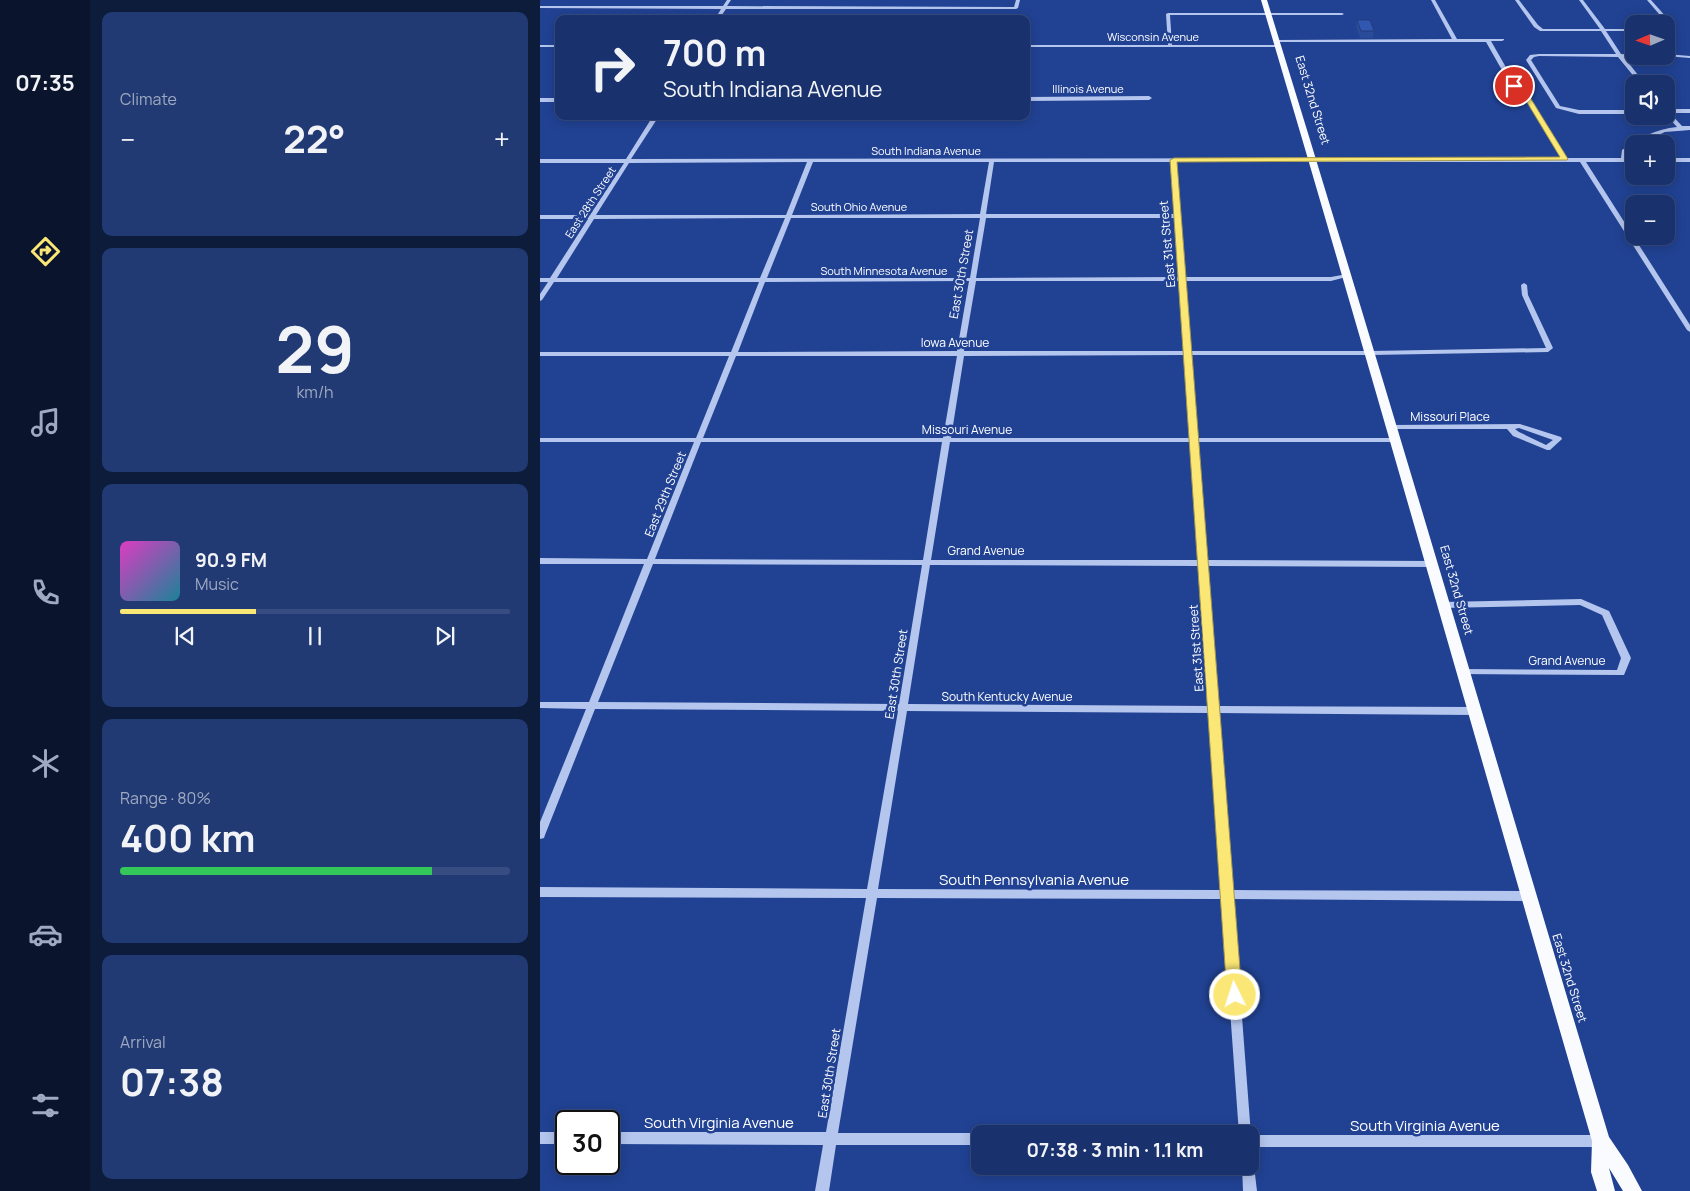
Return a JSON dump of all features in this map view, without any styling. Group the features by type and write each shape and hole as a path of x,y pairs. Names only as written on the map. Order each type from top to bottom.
{"main road":[{"name":"East 32nd Street","path":"1264,0 1371,353 1473,711 1601,1141 1600,1172 1606,1191"},
{"path":"1601,1141 1622,1171 1633,1191"}],"street":[{"path":"719,15 729,0"},
{"path":"540,7 1016,8 1018,0"},
{"path":"1434,0 1455,40"},
{"path":"1518,0 1536,26 1542,30 1625,30"},
{"path":"1581,0 1636,75"},
{"path":"1649,0 1662,15"},
{"path":"1170,46 1168,14 1342,14"},
{"path":"1488,40 1514,86 1521,88 1565,159"},
{"name":"Wisconsin Avenue","path":"1030,46 1170,46 1502,40"},
{"path":"540,46 555,46"},
{"path":"1625,56 1539,55 1532,56 1528,60 1558,107 1579,112 1625,112"},
{"path":"1675,56 1690,57"},
{"name":"Illinois Avenue","path":"1030,99 1149,98"},
{"path":"540,100 555,100"},
{"path":"1675,111 1690,111"},
{"name":"East 28th Street","path":"540,299 654,120"},
{"path":"1675,121 1680,127"},
{"path":"1624,160 1624,151 1643,138 1680,127 1690,128"},
{"path":"1581,159 1690,330"},
{"name":"East 29th Street","path":"540,835 810,160"},
{"name":"East 30th Street","path":"822,1191 992,160"},
{"name":"East 31st Street","path":"1174,160 1245,1125"},
{"name":"South Indiana Avenue","path":"540,161 1624,160"},
{"path":"1675,160 1690,160"},
{"name":"South Ohio Avenue","path":"540,217 1178,216"},
{"name":"South Minnesota Avenue","path":"540,280 1331,279 1347,276"},
{"name":"Iowa Avenue","path":"540,354 1371,353 1548,350 1550,348 1525,296 1524,285"},
{"name":"Missouri Place","path":"1393,433 1509,427 1531,429 1558,439 1547,448 1516,434 1509,427"},
{"name":"Missouri Avenue","path":"540,440 1195,440 1393,433"},
{"name":"Grand Avenue","path":"540,561 1432,564"},
{"name":"Grand Avenue","path":"1443,605 1581,602 1606,613 1626,658 1622,673 1462,672"},
{"name":"South Kentucky Avenue","path":"540,705 1473,711"},
{"name":"South Pennsylvania Avenue","path":"540,892 1528,896"},
{"path":"540,1138 555,1138"},
{"name":"South Virginia Avenue","path":"620,1138 971,1139"},
{"name":"South Virginia Avenue","path":"1259,1141 1601,1141"},
{"path":"1249,1175 1250,1191"}],"building":[{"path":"1357,20 1370,20 1374,31 1361,31"}],"route":[{"path":"1235,995 1174,160 1565,159 1521,88 1514,86"}]}
